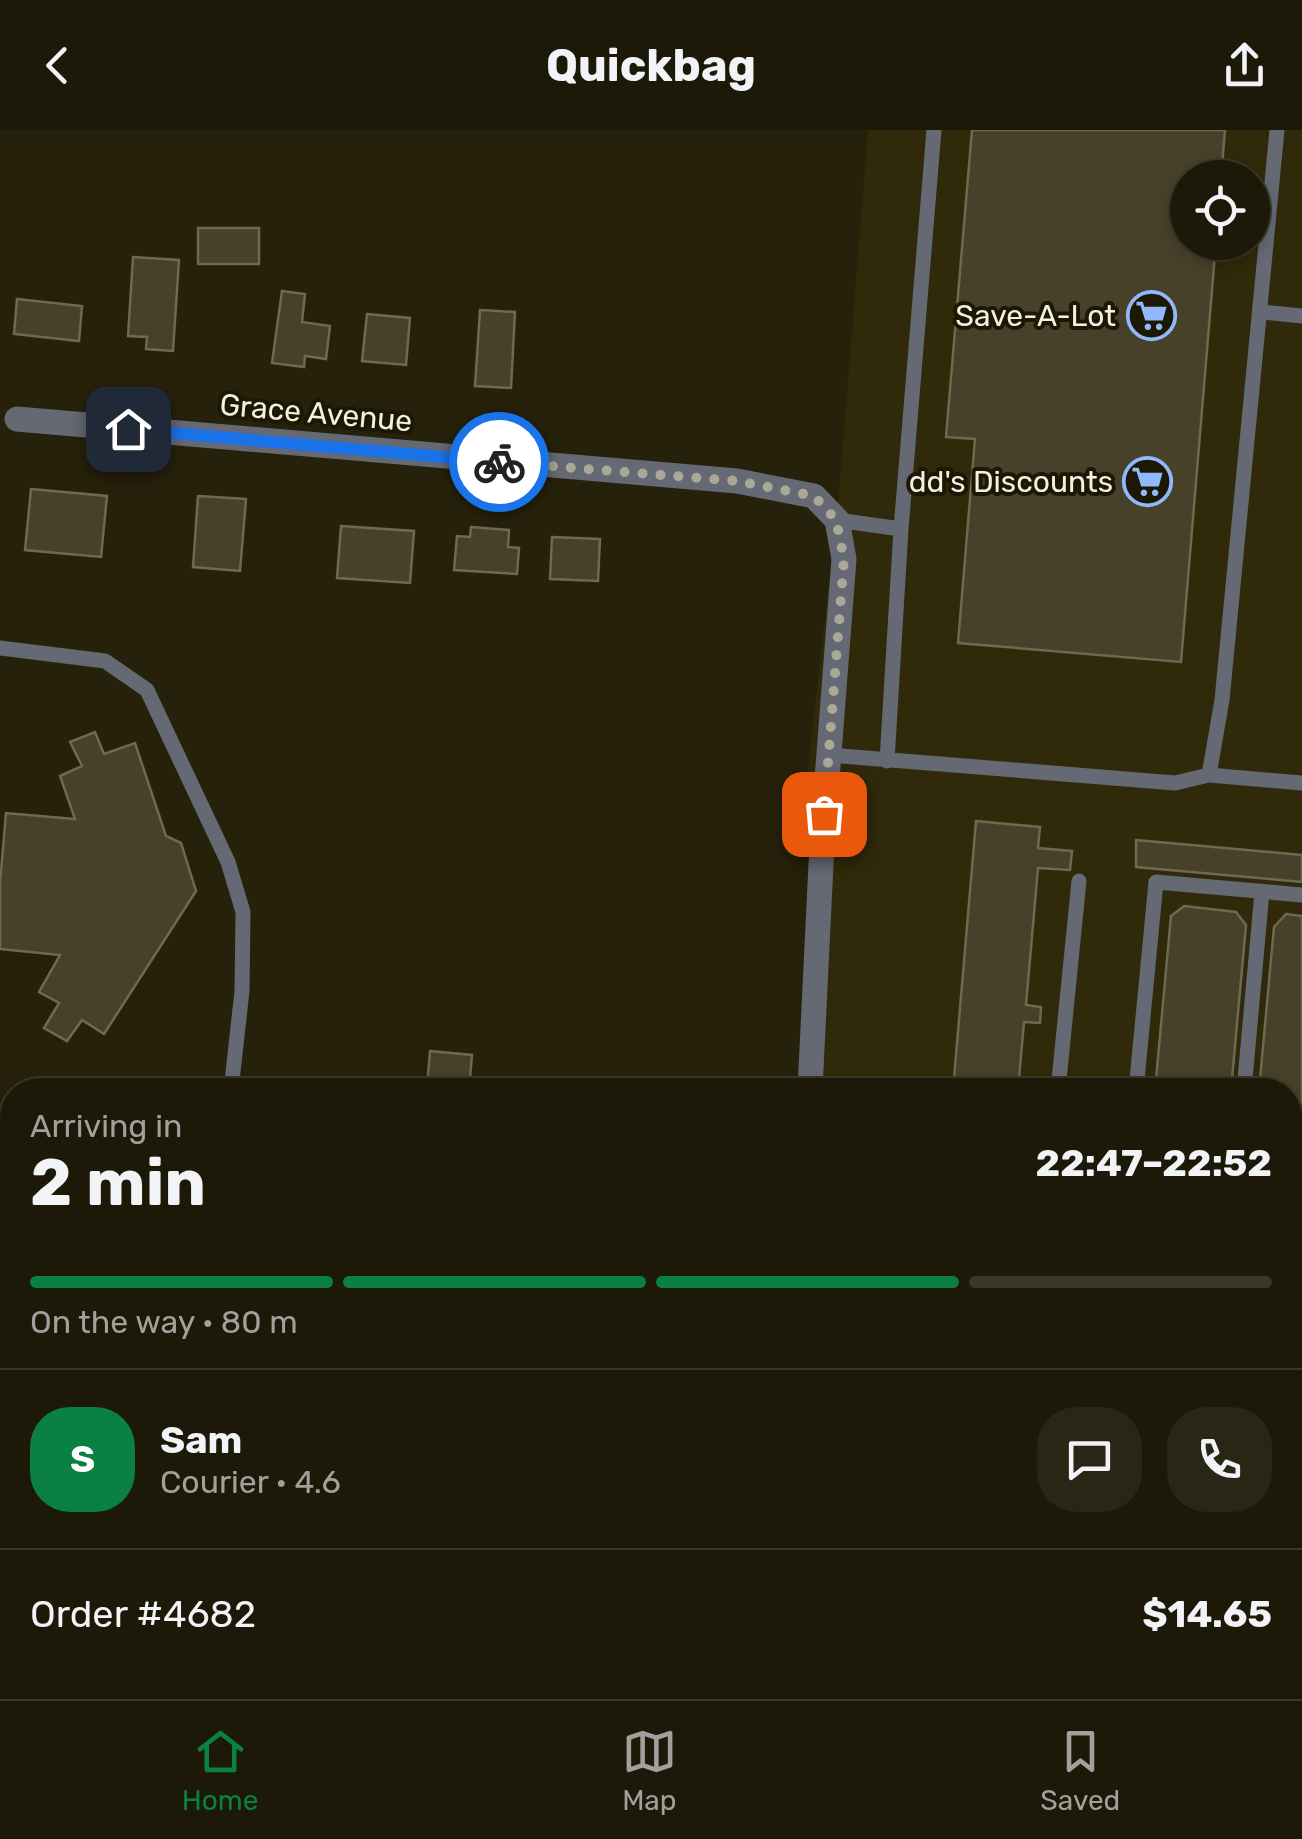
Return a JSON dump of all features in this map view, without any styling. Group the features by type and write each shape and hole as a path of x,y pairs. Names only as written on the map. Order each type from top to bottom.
{"street":[{"name":"Grace Avenue","path":"17,419 737,481 814,496 836,520"},
{"path":"811,1078 844,559 836,520"}],"lane":[{"path":"886,760 900,529 934,130"},
{"path":"1209,775 1222,700 1277,130"},
{"path":"1262,312 1302,316"},
{"path":"836,520 900,529"},
{"path":"0,648 105,661 147,690 228,862 243,912 242,991 232,1078"},
{"path":"829,755 1175,784 1209,775 1302,783"},
{"path":"1059,1078 1078,881"},
{"path":"1137,1078 1156,882 1302,895"},
{"path":"1245,1078 1262,892"}],"shaded area":[{"path":"868,130 1302,130 1302,1078 810,1078 832,796 805,794 838,505"}],"building":[{"path":"972,130 1225,130 1222,160 1170,160 1170,260 1214,260 1181,662 958,643 975,439 946,437"},
{"path":"198,228 259,228 259,264 198,264"},
{"path":"133,257 179,260 173,351 146,349 147,337 128,336"},
{"path":"282,291 305,294 302,322 330,326 326,359 305,356 304,367 272,363"},
{"path":"17,299 82,306 79,341 14,334"},
{"path":"480,310 515,312 511,388 475,386"},
{"path":"367,314 410,318 406,365 362,361"},
{"path":"31,489 107,496 101,557 25,550"},
{"path":"198,496 246,499 240,571 193,567"},
{"path":"341,526 414,531 410,583 337,578"},
{"path":"471,527 509,530 508,547 519,548 517,574 454,570 457,536 470,537"},
{"path":"552,537 600,539 598,581 550,579"},
{"path":"95,732 104,754 135,743 166,836 181,843 196,891 104,1034 82,1020 67,1041 44,1028 59,1003 39,992 60,955 0,949 6,813 75,819 60,776 82,766 70,742"},
{"path":"976,821 1040,827 1038,848 1072,851 1070,870 1038,868 1026,1005 1041,1007 1040,1023 1024,1022 1019,1078 954,1078"},
{"path":"1136,840 1302,855 1302,882 1136,867"},
{"path":"1184,906 1236,912 1246,925 1232,1078 1156,1078 1171,916"},
{"path":"1286,914 1302,916 1302,1078 1260,1078 1274,927"},
{"path":"430,1051 472,1055 470,1078 428,1078"}],"way so far":[{"path":"499,462 737,481 814,496 836,520 844,559 824,814"}],"place":[{"name":"Save-A-Lot","path":"1151,316"},
{"name":"dd's Discounts","path":"1148,482"}],"route":[{"path":"128,429 499,462"}]}
